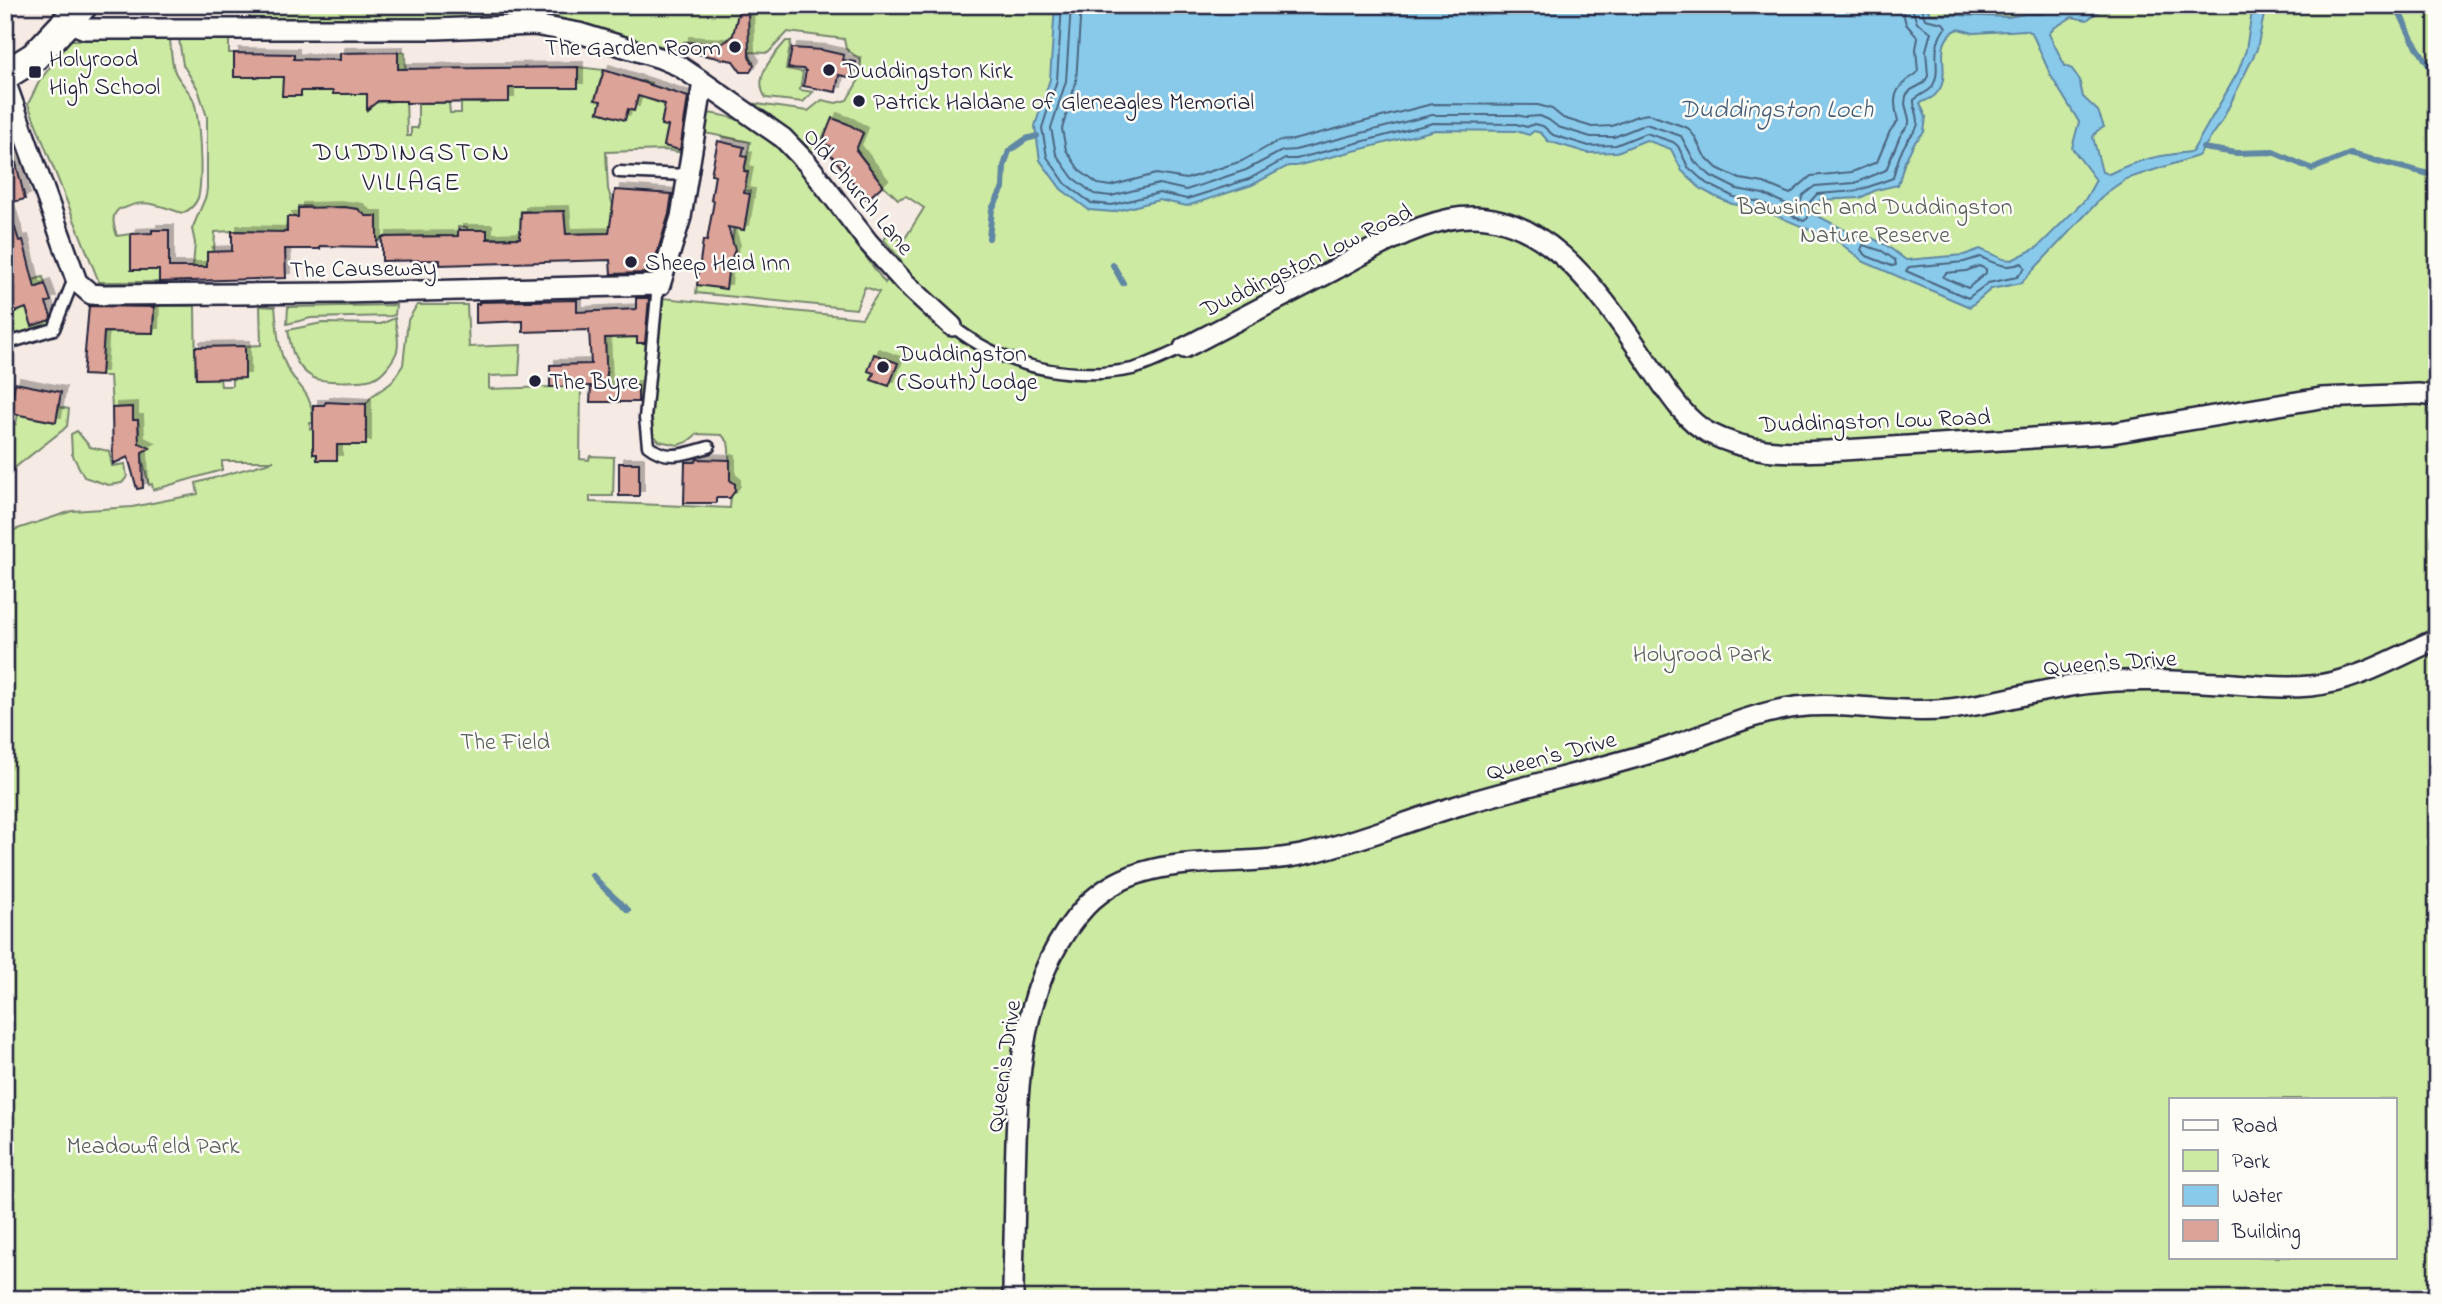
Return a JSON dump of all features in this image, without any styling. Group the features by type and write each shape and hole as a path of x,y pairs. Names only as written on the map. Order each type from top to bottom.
{"street":[{"name":"Old Church Lane","path":"75,14 85,29 422,30 534,15 579,33 660,58 703,82 783,138 807,163 868,242 904,282 952,326"},
{"path":"5,75 34,57 75,14"},
{"path":"5,81 75,276"},
{"path":"653,285 660,285 681,218 703,82"},
{"name":"Duddingston Low Road","path":"1184,348 1377,247 1450,219 1485,218 1519,226 1553,247 1583,274 1673,401 1706,432 1745,448 1781,453 2112,433 2321,398 2417,394 2437,396"},
{"name":"The Causeway","path":"75,276 82,288 91,294 103,295 653,285"},
{"name":"Queen's Drive","path":"1013,1299 1018,1095 1031,1016 1040,983 1066,932 1085,907 1103,891 1128,876 1182,865 1302,855 1462,804 1664,749 1767,713 1786,709 1828,705 1916,711 1952,709 2043,690 2101,682 2312,686 2361,674 2437,639"}],"lane":[{"path":"618,172 687,175"},
{"path":"5,336 15,341 54,329 75,276"},
{"path":"653,285 657,295 645,418 648,446 654,451 676,456 709,447"},
{"name":"Duddingston Low Road","path":"952,326 969,339 1006,358 1027,366 1058,372 1084,374 1137,368 1184,348"}],"green space":[{"path":"274,5 527,5 528,8 521,15 428,23 249,18 251,10"},
{"name":"Holyrood Park","path":"543,5 2437,5 2437,1299 5,1299 5,533 72,511 132,507 198,494 196,483 274,461 222,461 222,470 153,490 152,484 149,485 141,444 133,440 133,432 139,432 138,420 133,420 132,407 112,408 110,376 101,376 104,332 153,333 154,306 195,306 196,379 200,379 200,376 220,379 221,386 232,386 232,379 245,378 245,346 261,345 260,306 275,307 284,361 310,402 313,423 310,423 310,429 313,430 317,460 337,460 332,434 341,445 366,445 366,404 372,396 391,383 403,365 408,320 417,305 467,305 469,347 521,345 519,375 489,376 489,389 581,386 580,459 589,460 590,456 614,457 613,496 590,496 590,502 730,508 735,484 730,481 728,442 722,435 697,434 678,445 659,441 653,434 651,400 663,298 862,318 879,292 865,287 856,309 696,293 697,285 726,288 729,261 734,253 734,228 744,230 750,191 723,186 744,171 750,142 705,133 708,113 740,121 782,152 820,194 885,283 901,260 884,240 887,235 904,240 924,208 906,196 898,199 883,185 855,148 863,134 845,123 826,130 813,151 769,114 749,103 808,111 822,100 836,103 847,100 860,78 861,60 846,49 844,39 788,32 768,53 749,52 754,65 750,72 741,72 737,61 667,48 553,16"},
{"path":"170,39 175,72 191,95 195,107 199,133 198,198 192,207 183,213 148,204 119,209 114,215 114,225 117,236 131,234 131,270 159,270 159,282 99,282 28,104 39,82 70,40"},
{"path":"179,39 229,39 229,53 234,53 234,77 283,77 283,96 300,96 301,78 316,91 333,91 334,94 356,94 367,89 372,103 394,101 394,71 398,52 405,52 407,136 411,136 411,128 418,128 418,103 449,103 450,113 461,113 461,103 488,103 488,68 509,88 578,87 578,67 604,70 595,99 601,101 598,112 625,119 628,109 634,110 642,81 651,83 646,98 665,105 661,125 687,129 686,138 667,131 664,146 684,151 606,152 608,189 615,212 609,233 566,234 564,211 556,211 556,219 529,220 529,211 521,211 520,238 487,238 487,230 478,230 468,253 467,227 458,227 458,236 382,237 377,242 377,216 362,216 358,209 353,209 312,216 311,206 298,206 298,217 287,217 285,259 232,231 215,232 214,252 207,252 207,267 193,267 195,243 192,229 207,188 207,117 198,89 183,65"},
{"path":"786,41 791,41 786,69 803,72 800,90 813,92 803,102 766,98 762,90 762,75"},
{"path":"43,277 45,284 21,293 32,326 52,319 54,324 23,334 5,330 5,316 9,315 5,304 5,288"},
{"path":"396,305 395,315 391,316 311,318 287,324 288,307"},
{"path":"395,318 397,351 380,375 372,379 317,379 301,368 292,350 288,330 322,323 381,324"},
{"path":"637,337 637,341 646,343 642,396 638,402 607,386 605,338"},
{"path":"5,393 13,395 8,422 16,424 18,414 55,422 59,407 69,409 67,426 13,469 9,458 5,461"},
{"path":"77,431 90,447 109,451 112,466 125,464 127,477 122,483 108,485 84,477 72,454 71,434"}],"water":[{"name":"Duddingston Loch","path":"1055,5 1926,5 1930,14 2008,17 2043,14 2050,5 2107,5 2087,20 2072,17 2049,34 2065,66 2072,69 2079,79 2083,97 2098,111 2104,127 2093,137 2102,172 2109,174 2150,159 2192,152 2238,72 2246,50 2253,5 2266,5 2257,49 2221,123 2198,156 2126,179 2106,193 2021,283 1991,289 1970,307 1864,262 1839,242 1758,208 1732,204 1714,196 1701,189 1682,171 1671,149 1646,140 1617,152 1588,153 1548,141 1541,133 1534,131 1529,135 1516,131 1435,130 1288,166 1252,185 1187,206 1159,200 1113,212 1089,210 1061,189 1040,160 1035,126 1050,79","holes":["1958,29 1974,33 2025,30 2032,33 2051,76 2079,122 2072,148 2096,180 2085,200 2038,247 2012,260 1980,249 1964,255 1906,260 1886,245 1872,238 1858,237 1814,214 1815,206 1820,200 1860,198 1876,190 1898,185 1905,161 1914,143 1924,132 1926,117 1920,103 1934,96 1941,87 1945,43 1949,35"]}],"building":[{"path":"740,5 748,5 749,57 754,65 750,72 741,72 733,61 683,51 684,42 721,44 728,40 733,35"},
{"name":"Duddingston Kirk","path":"792,48 844,55 843,60 856,62 853,78 839,75 836,92 803,86 806,71 788,68"},
{"path":"398,52 398,69 578,67 578,88 509,88 509,102 378,101 367,110 367,94 301,91 301,96 282,96 283,77 234,77 234,53 294,54 294,59 340,60 340,53"},
{"path":"604,70 688,97 680,150 664,146 668,126 661,125 665,104 638,96 634,111 628,109 625,120 598,112 601,101 595,100"},
{"path":"832,118 863,133 856,150 883,185 867,200 828,151 830,146 822,143"},
{"path":"718,141 744,147 742,156 747,157 744,171 748,172 744,193 750,194 744,230 728,227 735,250 729,264 726,289 697,285 703,240 707,241 714,201 711,200 715,175 711,174"},
{"path":"11,143 25,199 5,204 5,144"},
{"path":"615,190 672,194 669,214 652,270 647,273 611,274 610,260 440,265 440,260 382,261 382,237 458,236 458,230 487,230 487,239 520,238 521,212 564,211 566,234 609,233"},
{"path":"298,208 358,209 366,216 377,216 377,247 320,246 320,249 285,249 286,278 159,282 159,270 131,270 131,234 169,230 169,267 207,267 207,252 232,251 232,231 287,232 287,217 298,217"},
{"path":"9,209 19,241 23,240 35,288 45,284 51,301 46,303 50,320 32,326 26,308 5,316 5,210"},
{"path":"636,298 649,298 645,343 637,343 637,337 605,338 607,386 638,386 638,402 590,402 591,386 550,387 550,365 591,364 589,330 523,332 523,321 476,323 476,304 479,302 577,300 577,312 636,309"},
{"path":"89,306 154,307 153,333 104,332 101,376 83,375"},
{"path":"245,346 245,378 196,379 195,347"},
{"name":"Duddingston (South) Lodge","path":"874,354 898,363 889,386 871,380 874,373 868,371"},
{"path":"15,383 61,392 56,422 9,413"},
{"path":"326,402 366,404 366,445 337,445 337,460 317,460 317,454 313,454 313,405 324,405"},
{"path":"133,407 133,420 138,420 139,443 150,448 142,452 143,488 137,489 128,457 113,464 112,408"},
{"path":"697,459 730,460 730,480 735,484 735,491 730,498 716,498 716,503 684,503 685,462 695,462"},
{"path":"619,463 639,463 639,496 619,496"}],"waterway":[{"path":"2396,5 2412,39 2437,78"},
{"path":"989,238 992,209 1003,188 1004,166 1009,151 1026,139 1037,136"},
{"path":"2203,148 2236,153 2273,152 2312,169 2350,154 2437,176"},
{"path":"1113,265 1123,283"},
{"path":"592,875 628,910"}],"place":[{"name":"The Garden Room","path":"735,47"},
{"name":"Duddingston Kirk","path":"829,70"},
{"name":"Holyrood High School","path":"35,72"},
{"name":"Patrick Haldane of Gleneagles Memorial","path":"859,101"},
{"name":"Sheep Heid Inn","path":"631,262"},
{"name":"Duddingston (South) Lodge","path":"883,367"},
{"name":"The Byre","path":"535,381"}],"district":[{"name":"DUDDINGSTON VILLAGE","path":"412,166"}],"park label":[{"name":"Bawsinch and Duddingston Nature Reserve","path":"1875,220"},
{"name":"The Field","path":"505,741"},
{"name":"Meadowfield Park","path":"153,1145"}]}
